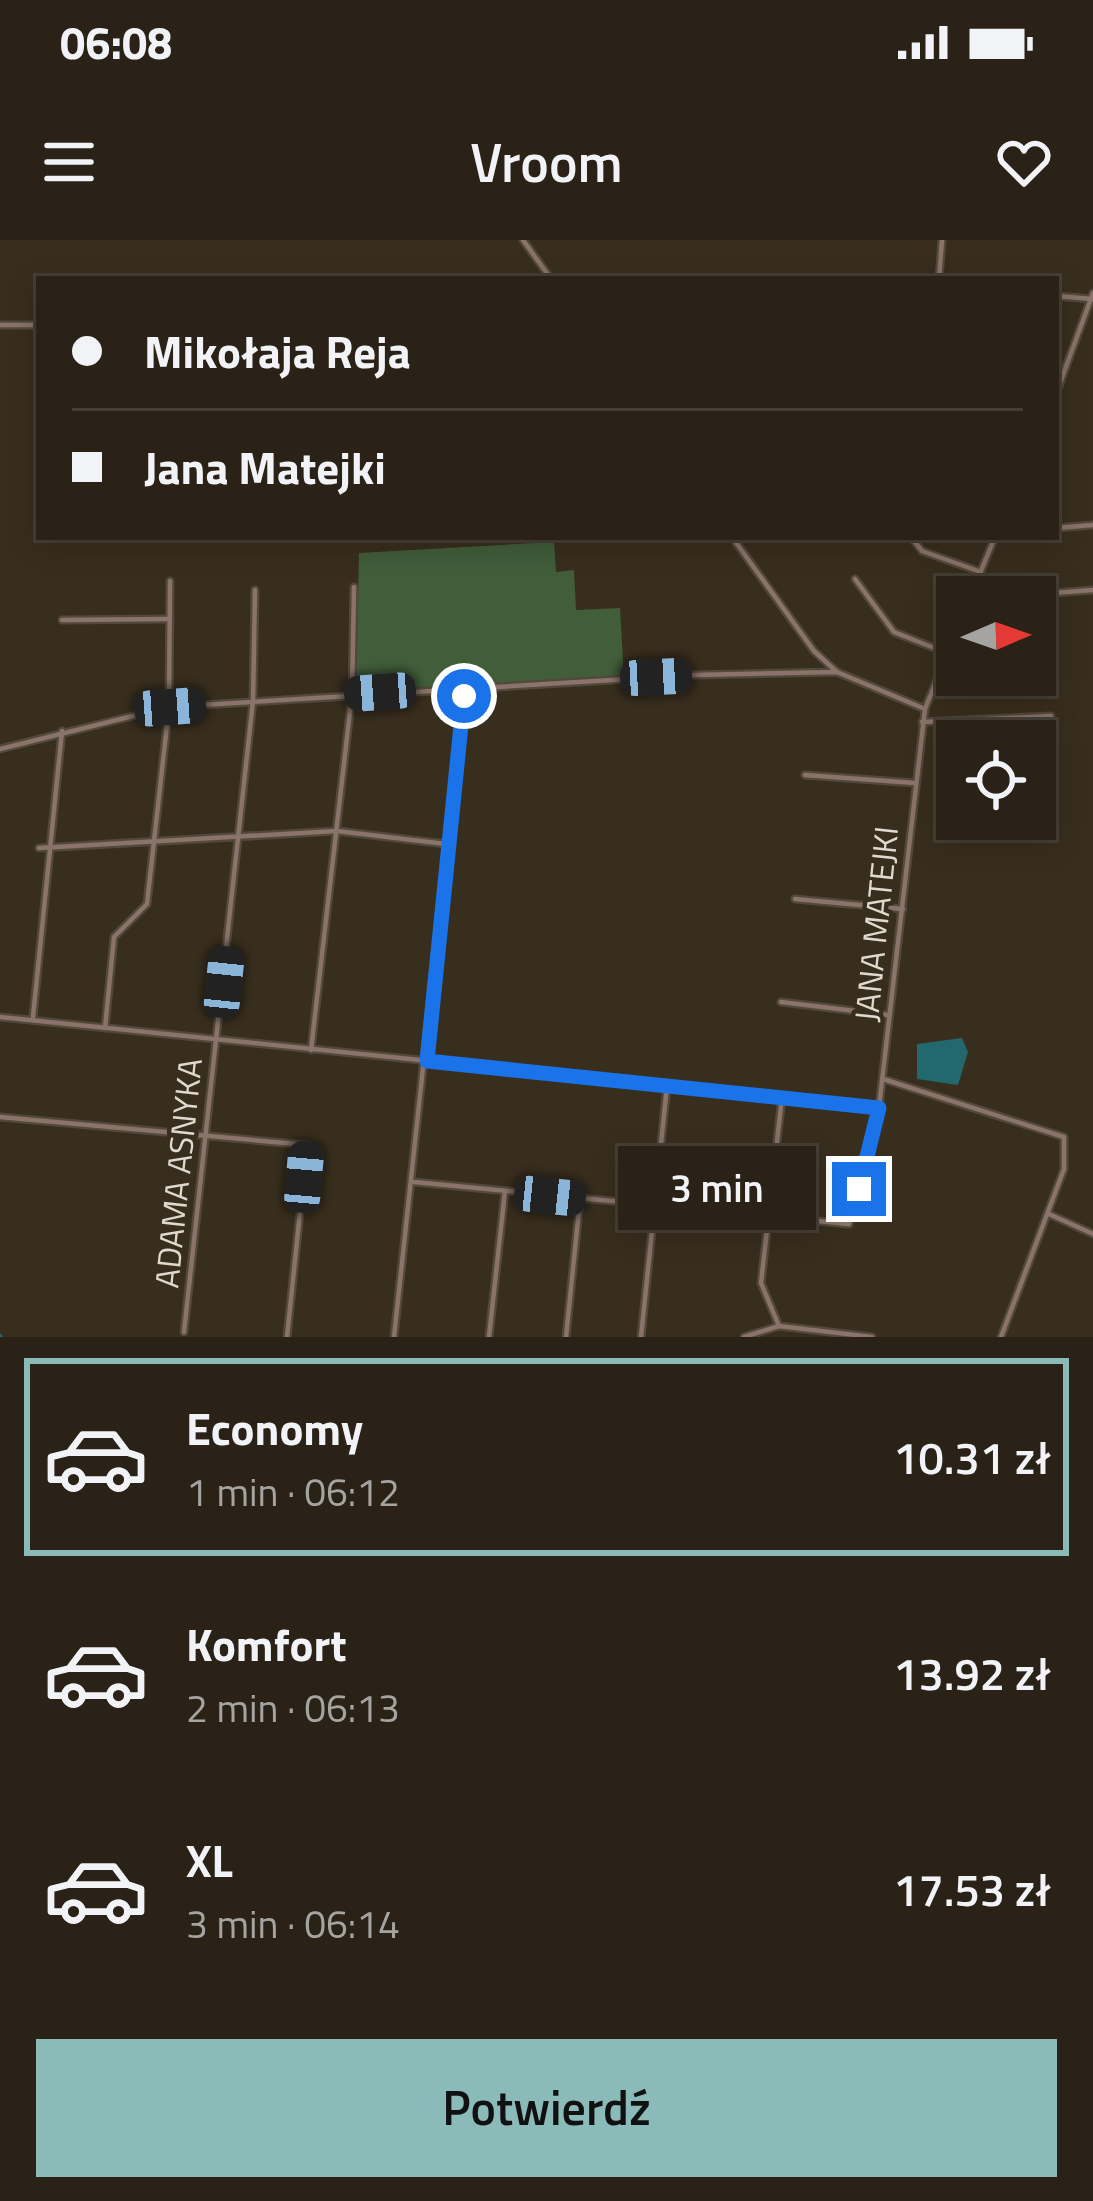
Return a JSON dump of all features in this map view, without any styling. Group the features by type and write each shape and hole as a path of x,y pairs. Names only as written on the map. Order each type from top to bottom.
{"street":[{"path":"523,240 549,276"},
{"path":"939,276 942,240"},
{"path":"1059,296 1093,296 1059,387"},
{"path":"0,325 36,325"},
{"path":"1059,528 1093,525"},
{"path":"734,540 818,656 836,672 925,709"},
{"path":"913,540 922,551 981,572"},
{"path":"979,576 993,540"},
{"path":"855,579 894,632 936,649"},
{"path":"105,1028 114,937 147,904 170,707 170,581"},
{"path":"311,1049 352,694 353,587"},
{"name":"ADAMA ASNYKA","path":"184,1332 253,701 255,590"},
{"path":"1056,593 1093,590"},
{"path":"62,620 170,619"},
{"path":"812,671 818,656"},
{"path":"0,749 170,707 464,687 836,672"},
{"name":"JANA MATEJKI","path":"766,1219 848,1225 879,1108 922,722 936,681"},
{"path":"394,1337 464,687"},
{"path":"922,722 978,724 1051,716"},
{"path":"33,1020 62,731"},
{"path":"806,775 915,784"},
{"path":"39,848 337,831 448,844"},
{"path":"795,898 903,909"},
{"path":"781,1002 891,1015"},
{"path":"0,1017 879,1108"},
{"path":"883,1079 1064,1137 1064,1169 1000,1337"},
{"path":"641,1337 667,1086"},
{"path":"779,1326 761,1283 782,1097"},
{"path":"0,1117 307,1145 287,1337"},
{"path":"414,1182 766,1219"},
{"path":"489,1337 505,1191"},
{"path":"566,1337 580,1200"},
{"path":"1048,1214 1093,1234"},
{"path":"744,1337 779,1326 872,1337"}],"green space":[{"path":"554,542 556,572 574,570 576,610 620,608 624,677 356,691 359,553"}],"water":[{"path":"962,1038 968,1052 958,1085 917,1079 917,1044"}],"route":[{"path":"464,696 427,1061 879,1108 859,1189"}]}
